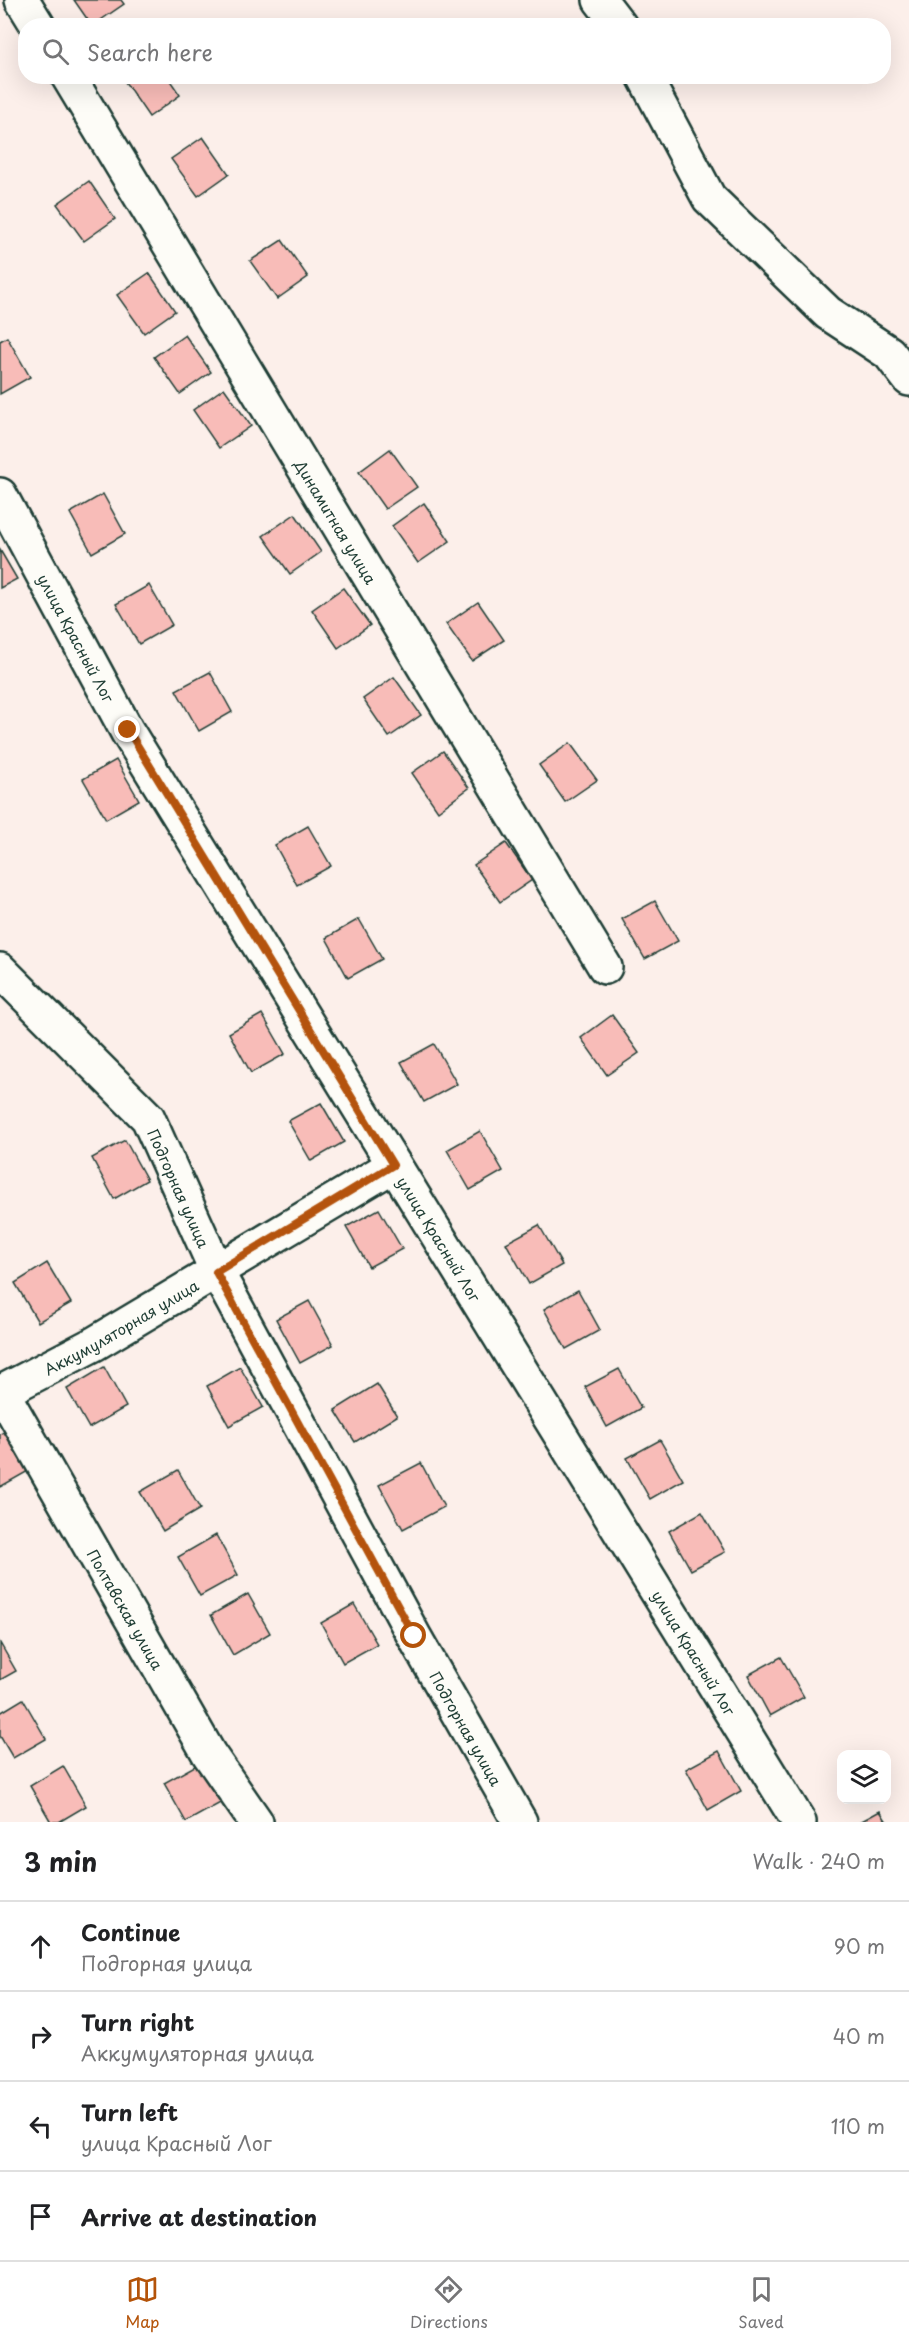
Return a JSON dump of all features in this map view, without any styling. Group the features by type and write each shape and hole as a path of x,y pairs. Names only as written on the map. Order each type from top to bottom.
{"street":[{"path":"22,0 33,18"},
{"path":"600,0 614,18"},
{"name":"Динамитная улица","path":"73,84 605,967"},
{"path":"648,84 709,198 828,313 889,353 909,379"},
{"name":"улица Красный Лог","path":"0,495 128,730 393,1165 799,1822"},
{"name":"Подгорная улица","path":"0,970 148,1119 216,1272 414,1636 520,1822"},
{"name":"Аккумуляторная улица","path":"1,1392 94,1344 393,1165"},
{"name":"Полтавская улица","path":"1,1392 209,1754 256,1822"}],"building":[{"path":"74,0 121,0 124,4 104,18 86,18"},
{"path":"126,84 172,84 180,95 149,117"},
{"path":"203,137 229,174 198,196 171,159"},
{"path":"89,181 115,219 84,241 57,204"},
{"path":"282,240 308,277 277,299 250,261"},
{"path":"149,273 175,311 144,333 117,295"},
{"path":"185,335 211,372 180,394 154,357"},
{"path":"7,337 30,377 0,394 0,341"},
{"path":"224,388 251,426 219,448 193,410"},
{"path":"390,449 417,487 385,509 359,472"},
{"path":"103,494 125,534 92,553 70,513"},
{"path":"424,503 450,541 418,563 392,526"},
{"path":"295,514 321,552 290,574 263,536"},
{"path":"0,550 17,579 0,588"},
{"path":"149,585 172,625 139,644 116,604"},
{"path":"343,588 370,625 338,648 312,610"},
{"path":"478,602 504,640 472,661 446,624"},
{"path":"210,672 232,712 199,731 176,690"},
{"path":"394,677 421,715 389,737 363,699"},
{"path":"570,743 597,780 565,802 539,765"},
{"path":"443,751 469,788 438,811 412,773"},
{"path":"116,760 139,800 106,819 83,779"},
{"path":"308,826 331,866 297,885 275,845"},
{"path":"506,843 532,880 500,902 474,865"},
{"path":"655,901 678,941 645,959 622,919"},
{"path":"359,919 382,959 348,978 326,938"},
{"path":"262,1014 285,1054 251,1073 229,1033"},
{"path":"612,1015 639,1053 607,1075 581,1038"},
{"path":"434,1044 457,1084 424,1102 401,1062"},
{"path":"321,1103 344,1142 311,1161 288,1121"},
{"path":"480,1131 503,1171 470,1190 447,1150"},
{"path":"125,1140 147,1180 114,1199 92,1158"},
{"path":"379,1209 402,1249 369,1267 346,1227"},
{"path":"539,1225 562,1265 529,1284 506,1243"},
{"path":"47,1263 71,1303 38,1322 15,1283"},
{"path":"578,1290 600,1330 566,1349 544,1309"},
{"path":"309,1301 333,1345 300,1363 276,1319"},
{"path":"104,1367 126,1407 89,1428 67,1389"},
{"path":"240,1367 263,1407 229,1426 207,1386"},
{"path":"619,1369 641,1408 607,1427 585,1387"},
{"path":"377,1384 397,1416 355,1442 335,1410"},
{"path":"8,1430 30,1470 0,1487 0,1434"},
{"path":"660,1440 683,1480 650,1499 627,1458"},
{"path":"421,1463 444,1507 403,1529 379,1485"},
{"path":"178,1470 200,1509 163,1531 140,1492"},
{"path":"702,1512 725,1552 691,1570 669,1531"},
{"path":"216,1535 238,1575 200,1596 178,1557"},
{"path":"248,1594 270,1633 233,1655 211,1615"},
{"path":"354,1604 377,1644 343,1663 321,1623"},
{"path":"0,1643 16,1671 0,1680"},
{"path":"781,1657 804,1697 770,1716 748,1675"},
{"path":"23,1699 46,1739 13,1758 0,1736 0,1713"},
{"path":"719,1751 741,1791 708,1810 686,1769"},
{"path":"202,1762 224,1801 186,1822 164,1783"},
{"path":"63,1766 86,1806 59,1822 51,1822 30,1786"},
{"path":"880,1811 887,1822 860,1822"}],"route":[{"path":"128,730 393,1165 216,1272 414,1636"}]}
